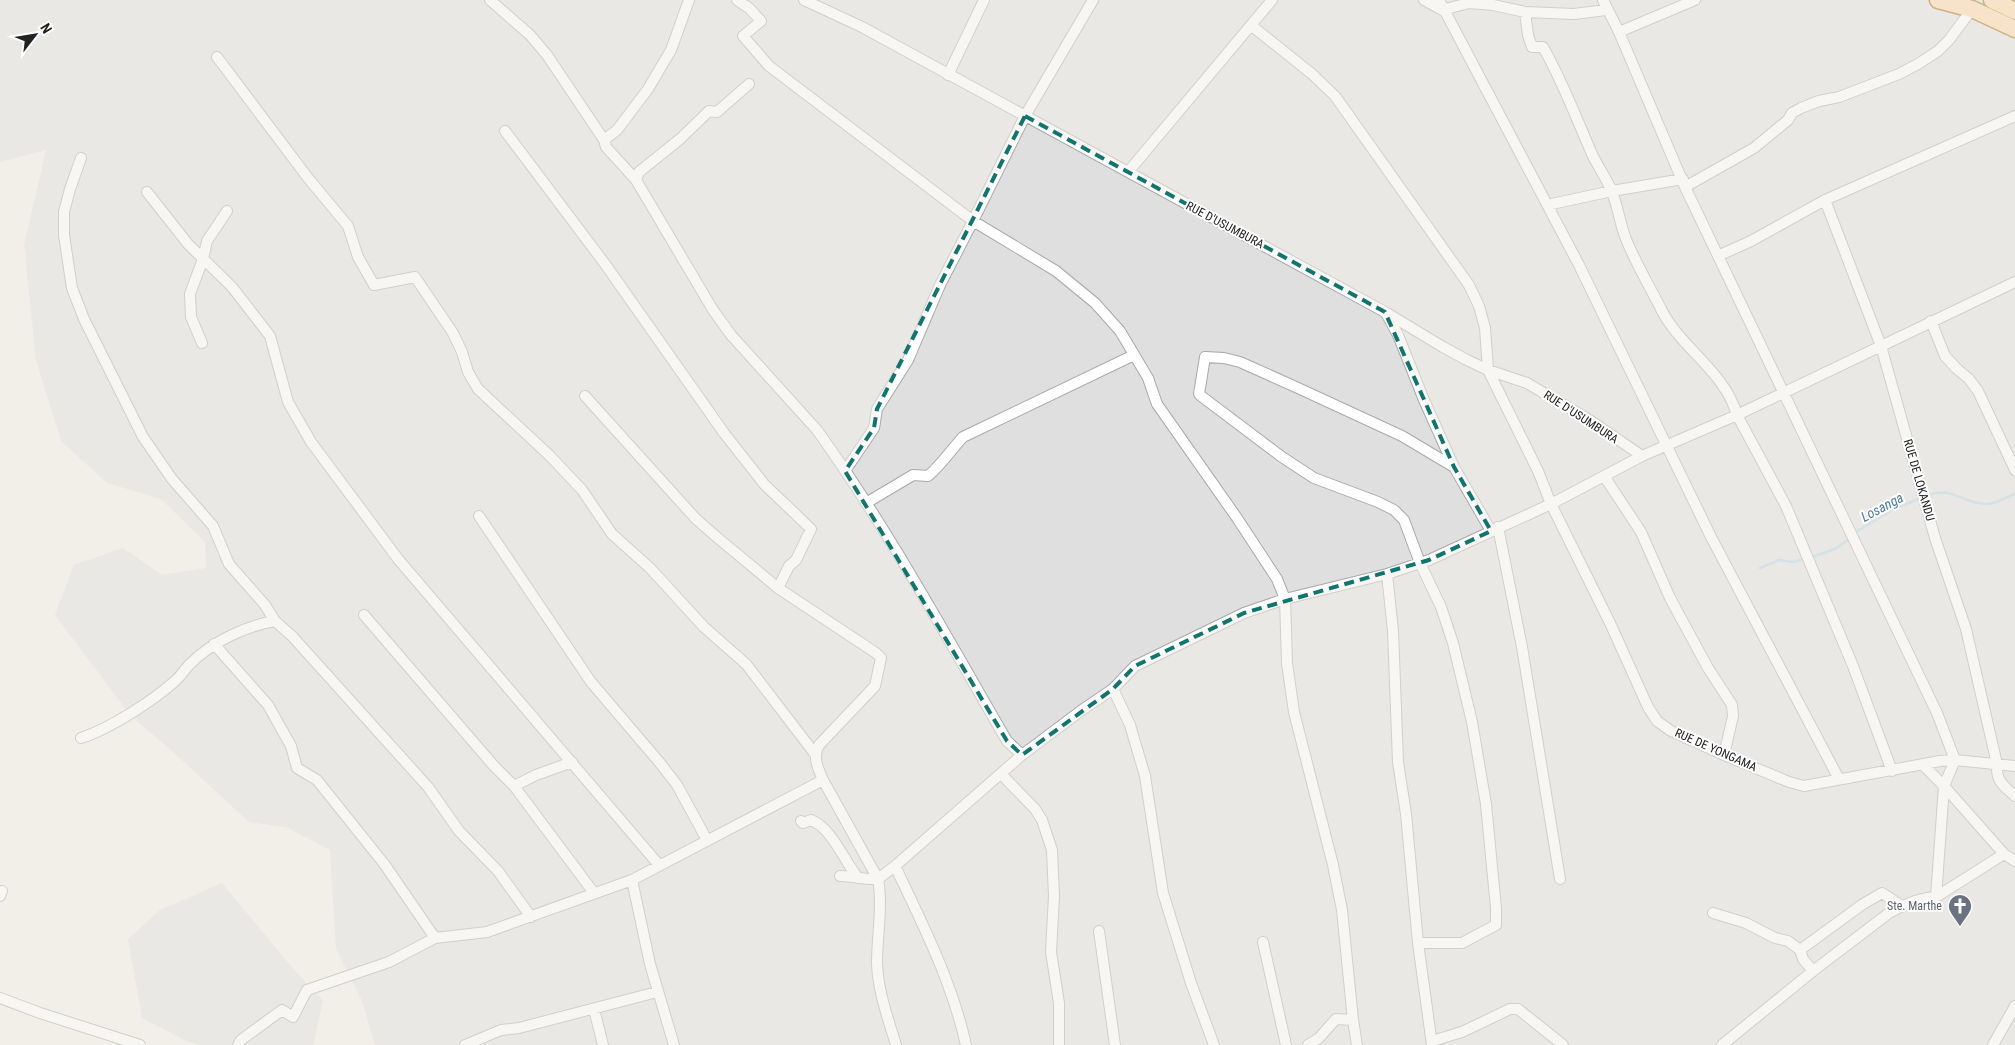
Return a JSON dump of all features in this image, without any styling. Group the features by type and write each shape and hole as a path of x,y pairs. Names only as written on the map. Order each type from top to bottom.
{"main road":[{"path":"1938,0 1972,9 2015,28"},
{"path":"1992,0 2015,11"}],"street":[{"path":"490,0 530,34 547,55 604,140 606,147 636,180 713,310 731,335 816,430 845,471 866,503 1006,741 1022,755"},
{"path":"604,140 617,130 648,89 671,50 689,0"},
{"path":"737,0 749,8 761,21 744,36 769,66 974,221 1056,271 1095,303 1120,331 1148,378 1156,404 1237,518 1277,579 1285,599 1287,663 1294,712 1333,865 1342,910 1357,1045"},
{"name":"RUE D'USUMBURA","path":"804,0 826,4 862,27 948,75 1385,312 1442,347 1488,370 1527,383 1591,421 1642,456"},
{"path":"948,75 984,0"},
{"path":"845,471 874,428 877,410 908,360 940,285 974,221 1025,116 1093,0"},
{"path":"1128,172 1272,0"},
{"path":"1424,0 1440,5 1469,3 1493,5 1525,12 1574,14 1605,5 1619,32 1684,183 1937,713 1955,760 1944,786 1936,897"},
{"path":"1619,32 1695,0"},
{"path":"1440,5 1547,204 1610,327 1666,447 1719,553 1839,779"},
{"path":"1547,204 1612,191 1684,183 1754,148 1788,120 1792,113 1801,108 1819,101 1839,97 1899,74 1918,64 1938,51 1949,40 1972,9"},
{"path":"1525,12 1528,36 1532,47 1543,47 1558,72 1593,155 1612,191 1626,238 1664,314 1674,329 1716,376 1732,399 1737,415 1790,515 1854,666 1892,771"},
{"path":"1252,26 1312,74 1335,96 1469,285 1479,306 1485,328 1488,370"},
{"path":"217,57 308,178 348,226 358,257 374,285 414,277 453,333 462,352 468,372 478,389 550,456 582,490 612,534 650,568 704,627 746,664 815,754"},
{"path":"636,180 639,172 709,111 717,112 749,84"},
{"path":"1720,255 1752,241 1825,200 2015,116"},
{"path":"505,131 605,264 724,433 764,484 811,529 796,560 789,566 778,588"},
{"path":"81,158 64,212 64,235 72,288 84,319 143,437 172,479 213,526 229,564 265,605 275,621 292,636 428,788 460,831 498,871 531,916"},
{"path":"147,192 188,244 232,287 270,336 288,402 311,442 398,559 659,866"},
{"name":"RUE DE LOKANDU","path":"1825,200 1881,346 1935,538 1966,629 1997,764 1996,775 1999,781 2015,796"},
{"path":"202,343 191,317 190,294 208,241 227,211"},
{"path":"840,876 852,876 862,880 878,879 1022,755 1113,689 1135,666 1244,613 1285,599 1387,574 1435,558 1551,504 1642,456 1737,415 1932,320 2015,282"},
{"path":"1385,312 1398,335 1454,467 1495,529 1522,647 1560,879"},
{"path":"1932,320 1945,356 1969,379 1978,391 2015,470"},
{"path":"866,503 913,475 928,476 943,463 948,454 963,437 1134,355"},
{"path":"1418,943 1462,943 1496,925 1486,804 1472,722 1441,607 1420,563 1404,520 1394,510 1378,502 1314,478 1282,458 1201,396 1199,388 1204,357 1224,358 1240,362 1402,436 1454,467"},
{"name":"RUE DE YONGAMA","path":"1488,370 1538,471 1551,504 1610,623 1648,707 1657,721 1671,731 1724,755 1804,786 1955,760 2015,766"},
{"path":"586,396 696,519 778,588 881,658 875,686 818,745 815,754 816,766 823,780 878,879 880,892 877,962 879,988 896,1045"},
{"path":"1604,476 1641,532 1670,598 1708,668 1732,705 1733,716 1724,755"},
{"path":"479,516 591,682 677,785 707,840"},
{"path":"1387,574 1393,631 1398,762 1406,814 1418,943 1432,1043 1462,1032 1510,1008 1518,1009 1563,1045"},
{"path":"364,615 494,766 514,786 594,894"},
{"path":"81,738 94,734 130,714 168,687 191,663 214,644 263,623 275,621"},
{"path":"214,644 268,705 291,746 297,768 317,780 385,865 436,938"},
{"path":"1113,689 1130,725 1144,776 1162,893 1191,983 1214,1045"},
{"path":"514,786 536,775 572,762"},
{"path":"1923,765 2004,854 2015,861"},
{"path":"1001,774 1035,809 1042,820 1052,850 1054,896 1051,952 1059,1004 1058,1045"},
{"path":"238,1045 241,1040 282,1010 293,1017 307,990 389,962 436,938 487,932 632,880 823,780"},
{"path":"801,821 803,823 811,820 819,823 858,878"},
{"path":"1722,1045 1888,913 1925,898 1936,897 2004,854"},
{"path":"895,866 927,930 947,982 966,1045"},
{"path":"632,880 657,992 674,1045"},
{"path":"1800,950 1882,892 1902,906"},
{"path":"1712,913 1761,929 1776,938 1788,941 1800,950 1803,959 1813,971"},
{"path":"1099,931 1116,1045"},
{"path":"1263,942 1286,1045"},
{"path":"467,1044 501,1030 519,1028 657,992"},
{"path":"0,998 140,1045"},
{"path":"1993,1045 2015,1006"},
{"path":"594,1009 603,1045"},
{"path":"1308,1045 1319,1038 1336,1019 1353,1020"}],"highlighted area":[{"path":"1025,116 1385,312 1454,467 1491,531 1429,560 1244,613 1135,666 1113,689 1022,755 1007,741 845,471 874,428 877,409"}],"shaded area":[{"path":"0,0 2015,0 2015,1045 375,1045 362,1001 336,949 330,850 286,827 249,822 131,716 55,615 74,565 123,548 162,575 206,568 205,542 161,499 107,483 61,441 36,360 24,245 46,150 0,162"},
{"path":"222,883 290,965 323,1001 313,1045 201,1045 186,1041 142,1018 128,939 160,910"}],"waterway":[{"name":"Losanga","path":"1927,496 1942,492 1978,503 1989,504 2015,494"},
{"name":"Losanga","path":"1854,533 1894,509 1919,499"},
{"name":"Losanga","path":"1812,557 1835,549 1849,539"},
{"name":"Losanga","path":"1760,568 1779,560 1793,562 1804,559"}],"place":[{"name":"Ste. Marthe","path":"1960,927"}]}
